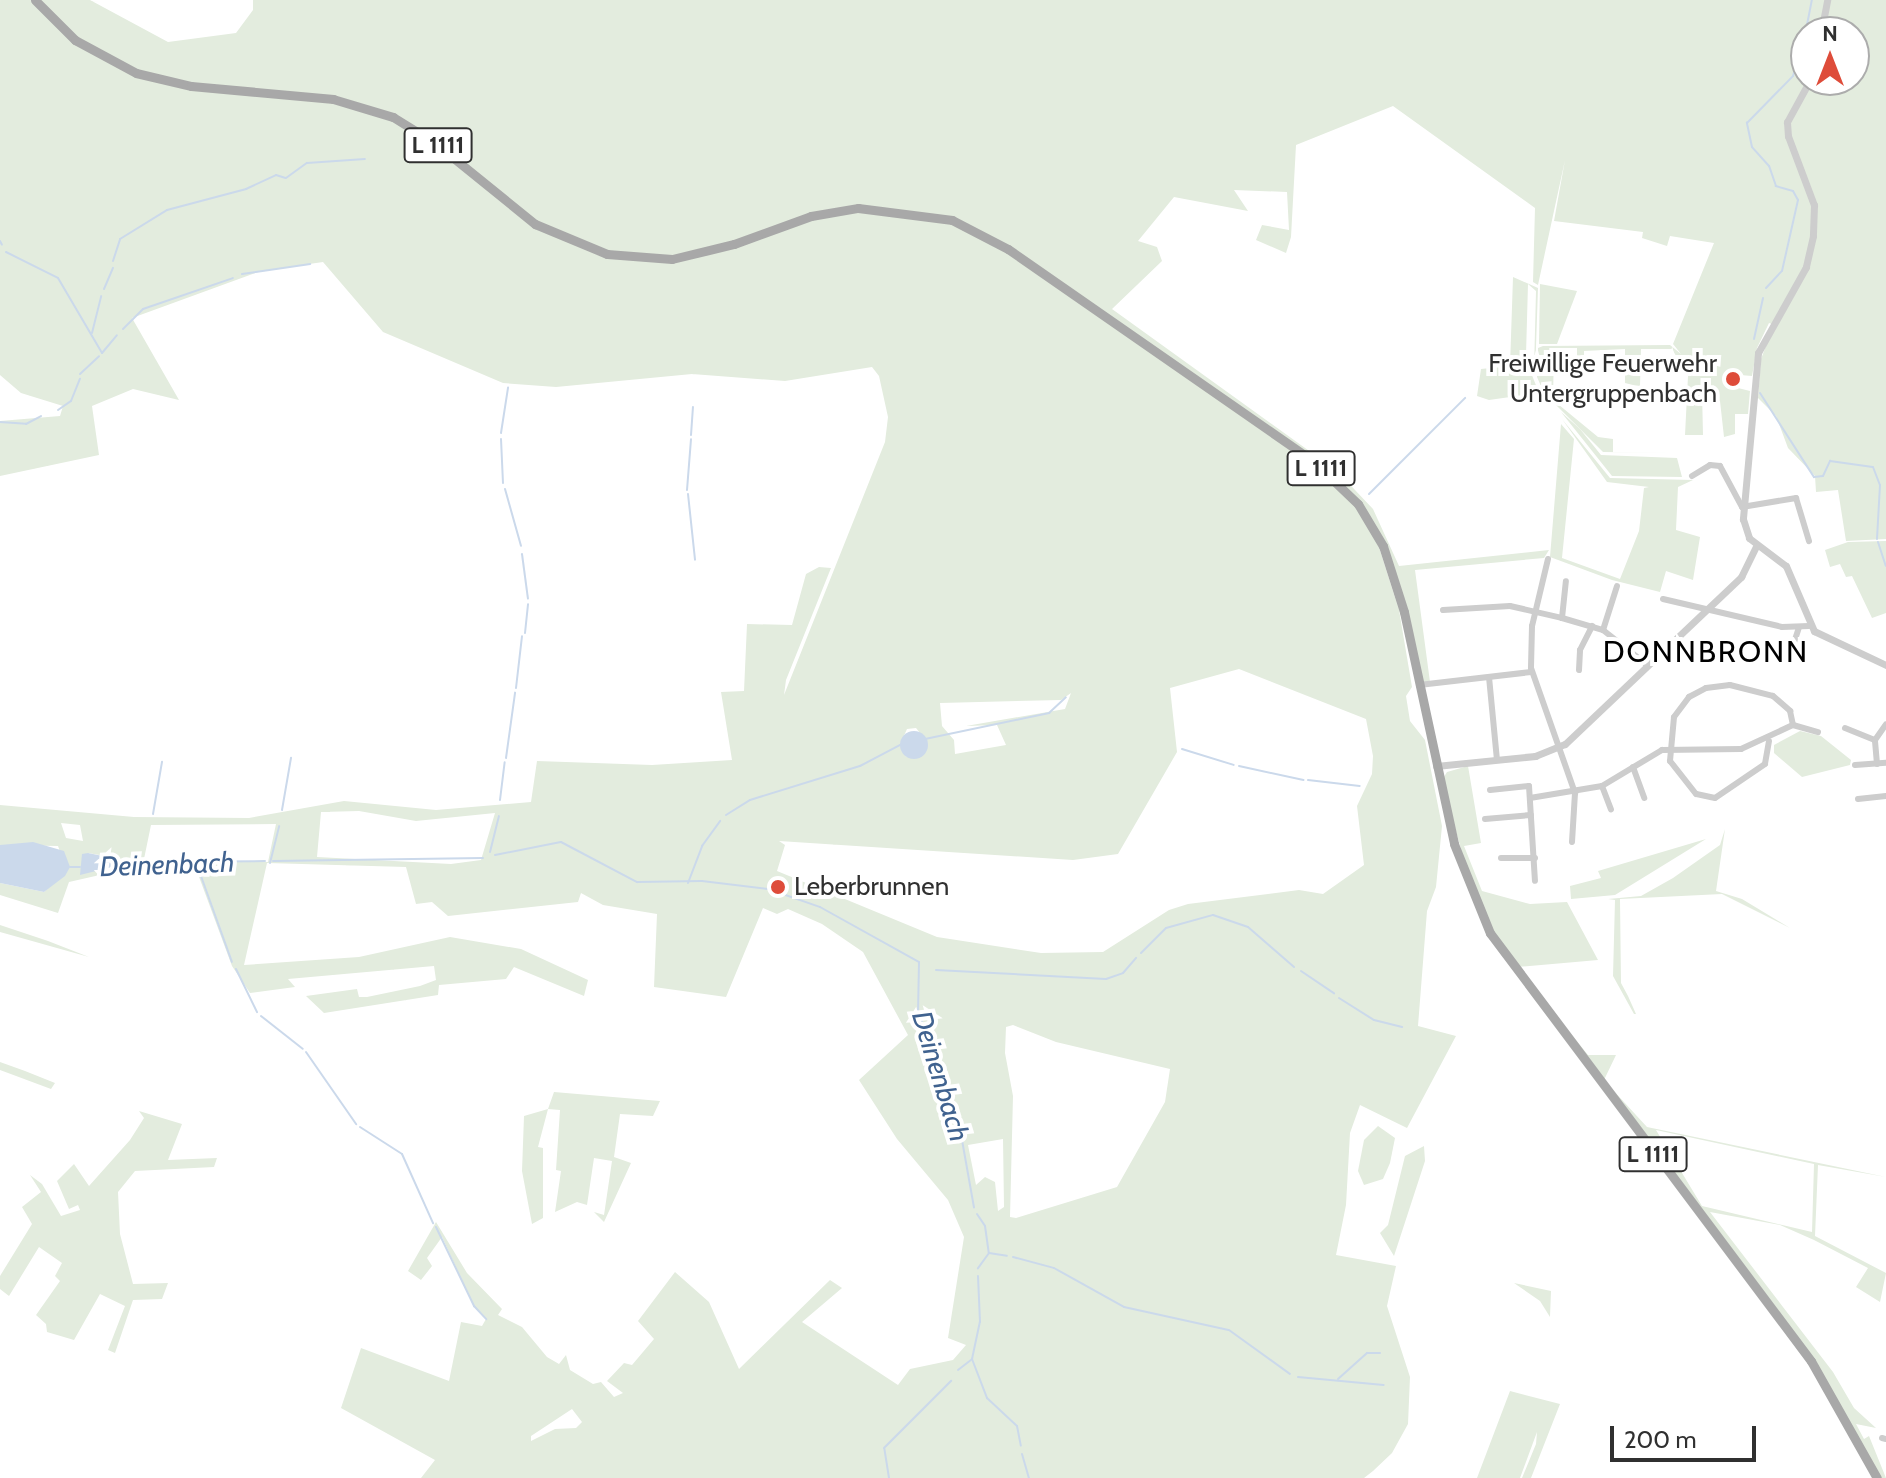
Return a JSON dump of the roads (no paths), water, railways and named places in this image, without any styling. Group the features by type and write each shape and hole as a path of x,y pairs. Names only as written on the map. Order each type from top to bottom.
{"main road":[{"name":"L 1111","path":"35,0 75,40 136,73 179,84 333,99 393,117 435,143 535,224 607,254 640,260 704,253 811,216 858,208 921,212 981,233 1337,480 1383,546 1464,874 1507,961 1811,1361 1877,1478"}],"street":[{"path":"1801,96 1787,122 1788,136 1814,205 1813,236 1806,267 1766,330 1755,369 1742,507 1746,532 1756,546 1786,566 1809,626"},
{"path":"1692,476 1717,464 1742,507"},
{"path":"1742,507 1796,498 1809,541"},
{"path":"1436,766 1497,760 1559,748 1741,577 1756,546"},
{"path":"1548,559 1535,611 1531,672 1575,793 1572,842"},
{"path":"1562,618 1566,581"},
{"path":"1603,630 1617,586"},
{"path":"1663,599 1799,628 1809,626 1886,665"},
{"path":"1443,610 1510,606 1562,618 1603,630 1646,664"},
{"path":"1579,670 1580,650 1592,626"},
{"path":"1790,655 1799,628"},
{"path":"1418,685 1531,672"},
{"path":"1489,677 1497,760"},
{"path":"1769,741 1765,764 1711,798 1696,794 1674,771 1668,748 1670,726 1680,706 1712,686 1773,696 1790,711 1793,725"},
{"path":"1877,764 1875,740 1886,724"},
{"path":"1530,798 1575,793 1602,786 1668,748 1727,751 1769,741 1793,725 1818,732"},
{"path":"1845,728 1875,740"},
{"path":"1855,765 1886,763"},
{"path":"1633,767 1644,798"},
{"path":"1490,790 1529,786 1535,881"},
{"path":"1602,786 1611,809"},
{"path":"1858,799 1886,796"},
{"path":"1485,819 1531,815"},
{"path":"1501,858 1535,858"}],"water":[{"path":"914,731 924,735 928,745 924,755 914,759 904,755 900,745 904,735"},
{"path":"33,842 64,851 70,867 65,876 44,892 0,883 0,845"},
{"path":"88,853 132,862 80,875 82,854"}],"waterway":[{"path":"1809,16 1812,0"},
{"path":"1766,288 1782,271 1798,200 1793,191 1776,186 1769,166 1752,147 1747,123 1790,79"},
{"path":"113,261 120,239 167,210 246,189 276,175 286,178 307,163 365,159"},
{"path":"0,241 2,245"},
{"path":"6,252 58,278 102,353 117,335"},
{"path":"242,274 310,264"},
{"path":"104,289 113,268"},
{"path":"123,329 143,309 233,278"},
{"path":"92,333 101,296"},
{"path":"1754,339 1763,298"},
{"path":"80,374 99,356"},
{"path":"58,410 71,401 80,379"},
{"path":"501,433 508,388"},
{"path":"1760,393 1814,477 1823,476 1830,461 1873,467 1880,485 1877,539"},
{"path":"1369,494 1465,398"},
{"path":"691,435 693,407"},
{"path":"0,422 26,424 41,416"},
{"path":"501,439 503,483"},
{"path":"687,490 691,439"},
{"path":"505,489 521,546"},
{"path":"688,494 695,560"},
{"path":"1878,542 1886,566"},
{"path":"522,554 528,599"},
{"path":"525,633 528,604"},
{"path":"516,688 522,636"},
{"path":"506,758 515,693"},
{"path":"925,739 1049,713 1066,697"},
{"path":"726,815 750,800 860,766 902,744"},
{"path":"1182,749 1234,765"},
{"path":"282,810 291,758"},
{"path":"153,814 162,762"},
{"path":"500,800 505,762"},
{"path":"1239,766 1303,780"},
{"path":"1308,780 1360,786"},
{"path":"490,852 499,816"},
{"path":"688,883 702,846 720,821"},
{"path":"270,863 279,826"},
{"name":"Deinenbach","path":"495,855 561,842 637,882 702,881 768,889"},
{"name":"Deinenbach","path":"273,861 483,858"},
{"name":"Deinenbach","path":"131,862 265,861"},
{"path":"197,865 232,962"},
{"name":"Deinenbach","path":"70,867 80,867"},
{"name":"Deinenbach","path":"774,891 820,907 919,962 918,1012 957,1112 974,1207"},
{"path":"1141,953 1166,928 1213,915 1248,927 1294,967"},
{"path":"936,970 1106,979 1123,973 1136,958"},
{"path":"236,969 257,1012"},
{"path":"1301,971 1334,993"},
{"path":"1339,998 1374,1020 1402,1027"},
{"path":"261,1016 303,1049"},
{"path":"306,1052 356,1124"},
{"path":"360,1127 402,1154 433,1223"},
{"name":"Deinenbach","path":"977,1214 985,1226 989,1253 978,1268"},
{"path":"436,1227 474,1306 486,1319"},
{"path":"989,1253 1007,1256"},
{"path":"1013,1257 1054,1268 1124,1307 1229,1330 1290,1374"},
{"name":"Deinenbach","path":"958,1370 972,1359 980,1322 978,1276"},
{"path":"1338,1379 1367,1353 1380,1353"},
{"path":"972,1359 987,1398 1017,1426 1021,1446"},
{"path":"1298,1377 1384,1385"},
{"name":"Deinenbach","path":"889,1478 884,1448 951,1381"},
{"path":"1022,1454 1029,1478"}],"place":[{"name":"Freiwillige Feuerwehr Untergruppenbach","path":"1733,379"},
{"name":"Leberbrunnen","path":"778,887"}],"district":[{"name":"DONNBRONN","path":"1706,652"}]}
